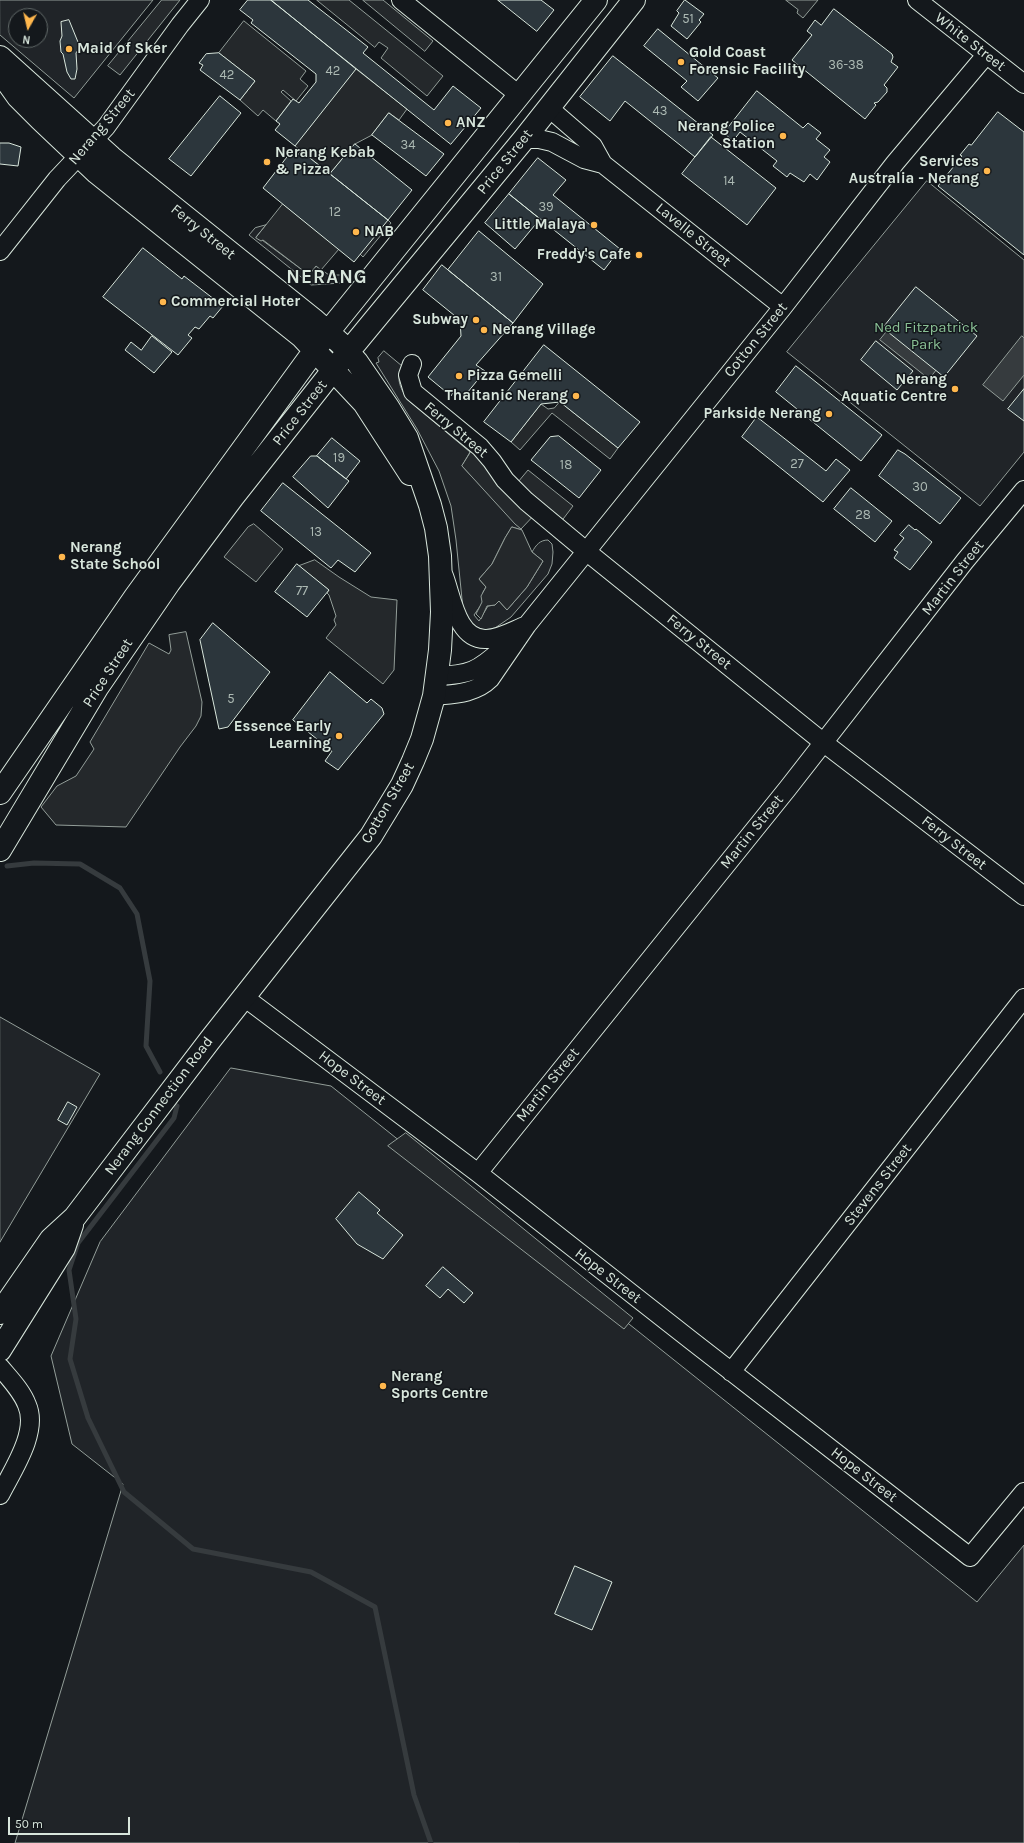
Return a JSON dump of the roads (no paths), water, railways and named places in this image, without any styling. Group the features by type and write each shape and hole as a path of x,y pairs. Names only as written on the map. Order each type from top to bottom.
{"main road":[{"name":"Price Street","path":"0,794 134,597 321,341 596,0"},
{"name":"Price Street","path":"0,850 97,688 155,602 233,497 334,369 524,139 633,0"},
{"path":"519,95 546,87 633,0"},
{"name":"Ferry Street","path":"0,57 86,149 97,173 302,337 321,341 348,352 367,376 403,431 414,456 436,528 441,566 442,625 436,686"},
{"name":"Ferry Street","path":"0,72 29,109 86,149"},
{"path":"468,159 482,155 508,129 527,114 548,108"},
{"name":"Ferry Street","path":"321,341 334,369 372,413 430,506"},
{"name":"Cotton Street","path":"244,997 379,824 402,785 413,761 422,739 436,686"},
{"path":"0,827 43,777"},
{"name":"Nerang Connection Road","path":"2,1308 51,1240 75,1217 244,997"},
{"name":"Nerang Connection Road","path":"0,1350 64,1248 75,1217"}],"street":[{"name":"Nerang Street","path":"0,250 57,179 113,118 180,25 200,0"},
{"path":"401,0 519,95"},
{"name":"White Street","path":"917,0 1024,84"},
{"name":"Cotton Street","path":"436,686 473,690 482,686 490,679 527,625 783,307 895,163 986,55"},
{"name":"Lavelle Street","path":"548,108 593,146 603,164 783,307"},
{"name":"Lavelle Street","path":"524,139 539,139 552,142 584,159 603,164"},
{"name":"Ferry Street","path":"412,364 408,372 408,380 414,394 480,447 513,488 586,551 824,743 1024,896"},
{"name":"Martin Street","path":"478,1172 824,743 965,561 1021,501"},
{"path":"441,566 459,621 470,634 481,639 490,638 527,625"},
{"name":"Hope Street","path":"244,997 478,1172 731,1372 970,1557 1024,1492"},
{"name":"Stevens Street","path":"731,1372 1024,998"},
{"path":"0,1367 18,1389 27,1405 30,1426 24,1448 0,1495"}],"waterway":[{"path":"7,866 34,863 80,864 120,888 137,914 150,981 146,1046 160,1072"},
{"path":"177,1106 174,1118 78,1243 69,1270 76,1319 70,1359 88,1418 124,1492 193,1549 311,1572 375,1607 414,1795 431,1843"}],"place":[{"name":"Maid of Sker","path":"69,49"},
{"name":"Gold Coast Forensic Facility","path":"681,62"},
{"name":"ANZ","path":"448,123"},
{"name":"Nerang Police Station","path":"783,136"},
{"name":"Nerang Kebab & Pizza","path":"267,162"},
{"name":"Services Australia - Nerang","path":"987,171"},
{"name":"Little Malaya","path":"594,225"},
{"name":"NAB","path":"356,232"},
{"name":"Freddy's Cafe","path":"639,255"},
{"name":"Commercial Hoter","path":"163,302"},
{"name":"Subway","path":"476,320"},
{"name":"Nerang Village","path":"484,330"},
{"name":"Pizza Gemelli","path":"459,376"},
{"name":"Nerang Aquatic Centre","path":"955,389"},
{"name":"Thaitanic Nerang","path":"576,396"},
{"name":"Parkside Nerang","path":"829,414"},
{"name":"Nerang State School","path":"62,557"},
{"name":"Essence Early Learning","path":"339,736"},
{"name":"Nerang Sports Centre","path":"383,1386"}],"district":[{"name":"NERANG","path":"327,278"}],"park label":[{"name":"Ned Fitzpatrick Park","path":"926,336"}]}
